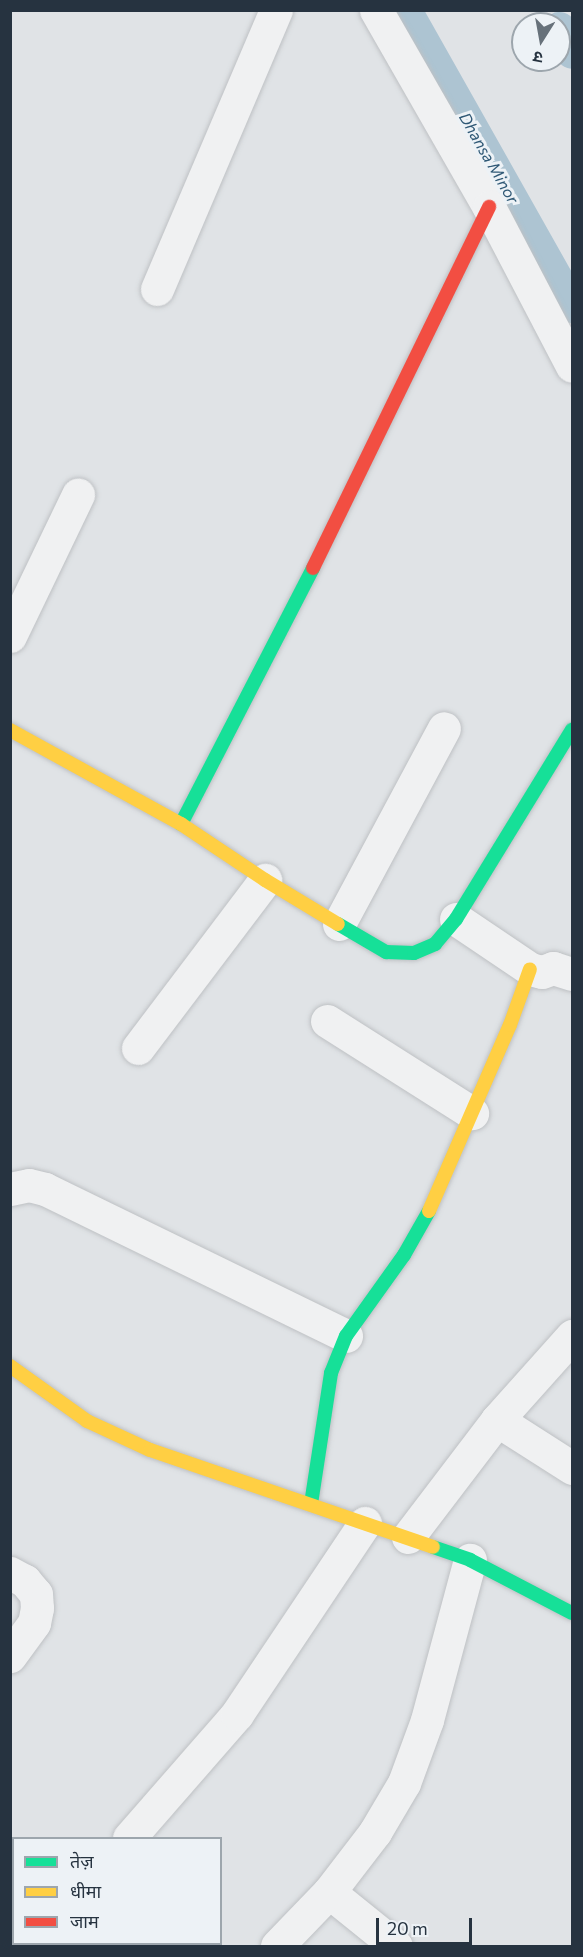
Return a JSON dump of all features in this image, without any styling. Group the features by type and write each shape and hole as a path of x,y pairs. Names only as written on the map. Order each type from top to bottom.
{"street":[{"path":"157,289 276,10"},
{"path":"376,10 489,207 573,366"},
{"path":"181,824 333,529 489,207"},
{"path":"10,636 78,495"},
{"path":"339,924 444,728"},
{"path":"10,730 181,824 265,880 386,952 414,953 435,944 456,919 573,730"},
{"path":"138,1048 265,880"},
{"path":"456,919 530,969 542,972 553,968 573,974"},
{"path":"311,1504 331,1373 346,1336 404,1255 430,1209 510,1024 530,969"},
{"path":"327,1021 472,1113"},
{"path":"10,1189 29,1185 45,1189 346,1336"},
{"path":"408,1537 497,1420 573,1336"},
{"path":"10,1366 26,1380 87,1421 129,1441 470,1560 573,1613"},
{"path":"497,1420 573,1467"},
{"path":"131,1837 237,1714 365,1523"},
{"path":"277,1947 329,1892 375,1832 404,1783 427,1720 470,1560"},
{"path":"10,1574 25,1581 36,1594 38,1608 34,1623 10,1656"},
{"path":"329,1892 396,1947"}],"waterway":[{"name":"Dhansa Minor","path":"405,10 572,306"}],"traffic: fast":[{"path":"181,824 313,568"},
{"path":"338,924 386,952 414,953 435,944 456,919 572,730"},
{"path":"311,1504 331,1373 346,1336 404,1255 429,1211"},
{"path":"433,1547 470,1560 572,1613"}],"traffic: slow":[{"path":"10,730 181,824 265,880 338,924"},
{"path":"429,1211 510,1025 530,969"},
{"path":"10,1366 87,1421 150,1450 433,1547"}],"traffic: jam":[{"path":"313,568 489,207"}]}
